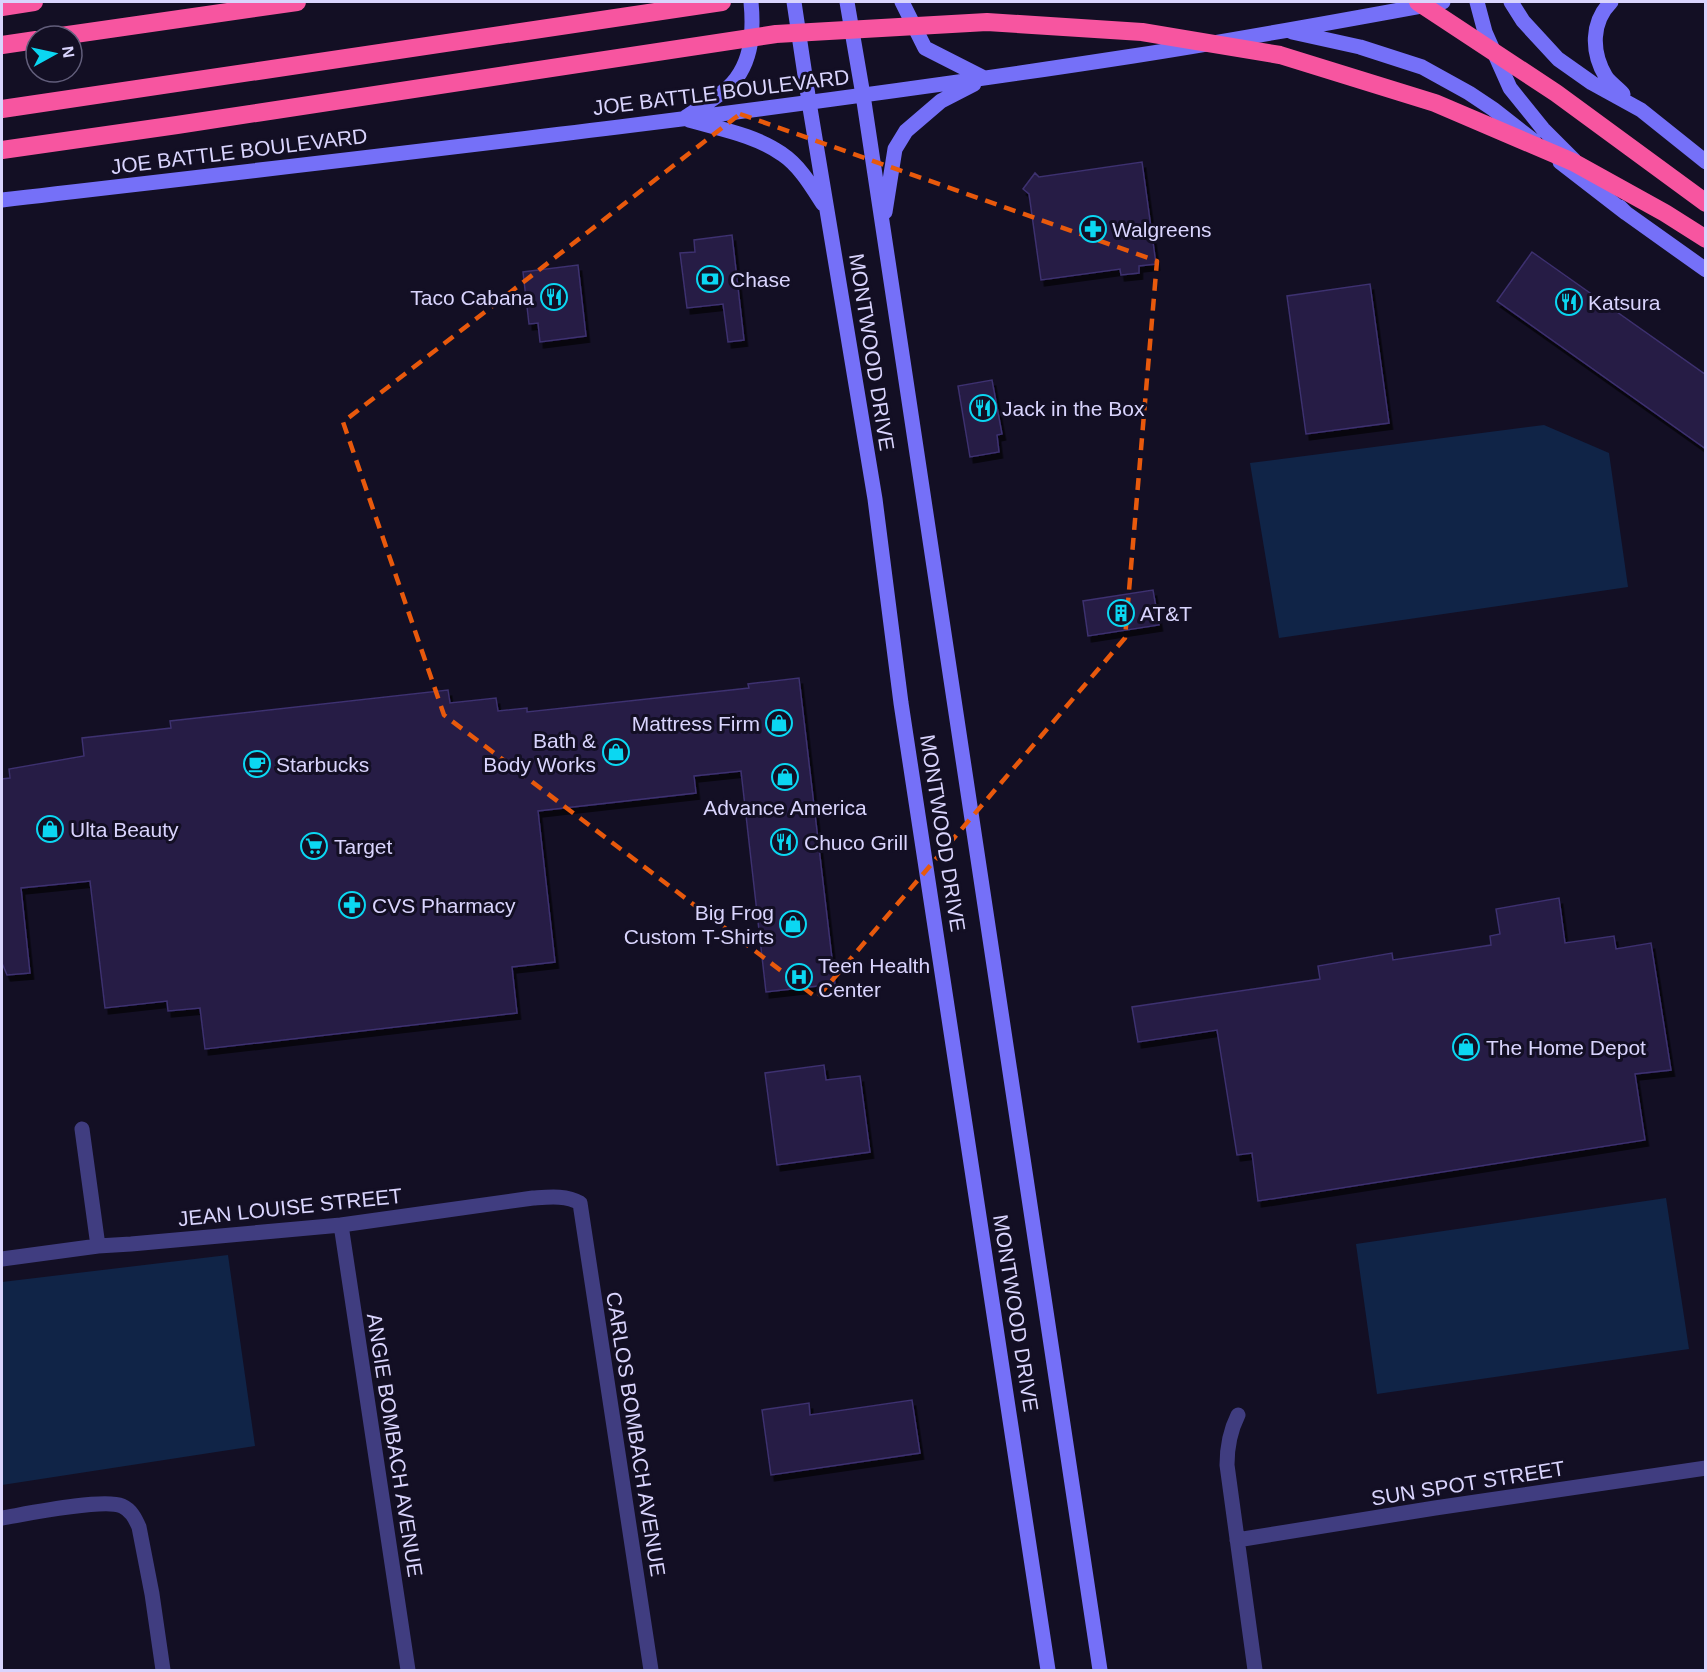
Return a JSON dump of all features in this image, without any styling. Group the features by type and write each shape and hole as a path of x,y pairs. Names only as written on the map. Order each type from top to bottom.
{"highway":[{"path":"2,7 34,2"},
{"path":"84,33 297,2"},
{"path":"2,109 722,2"},
{"path":"1418,2 1556,93 1706,202"},
{"path":"2,150 200,122 776,33 987,22 1142,32 1292,59 1435,103 1562,158 1665,213 1706,239"},
{"path":"2,45 24,42"}],"main road":[{"path":"683,119 726,90 738,76 746,62 752,37 751,2"},
{"name":"MONTWOOD DRIVE","path":"794,2 875,500 900,693 1048,1671"},
{"name":"MONTWOOD DRIVE","path":"847,2 863,95 1100,1671"},
{"path":"902,2 925,48 984,78"},
{"name":"JOE BATTLE BOULEVARD","path":"2,200 437,149 863,95 1136,56 1443,2"},
{"path":"1477,2 1485,32 1510,88 1542,129 1626,213"},
{"path":"1511,2 1523,21 1558,59 1592,83 1641,110"},
{"path":"1611,2 1598,21 1594,42 1599,62 1607,78 1641,110 1706,162"},
{"path":"1286,31 1360,47 1422,67 1469,93 1493,109 1626,213 1706,270"},
{"path":"883,227 895,149 906,131 941,101 984,78"},
{"path":"683,119 760,141 783,155 806,178 827,210"}],"street":[{"path":"82,1129 98,1246"},
{"name":"JEAN LOUISE STREET","path":"2,1259 98,1246 341,1225 533,1198 573,1199 580,1203"},
{"name":"CARLOS BOMBACH AVENUE","path":"580,1203 651,1671"},
{"name":"ANGIE BOMBACH AVENUE","path":"341,1225 408,1671"},
{"path":"1238,1415 1227,1445 1227,1465 1255,1671"},
{"name":"SUN SPOT STREET","path":"1237,1540 1706,1468"},
{"path":"2,1518 110,1503 121,1505 129,1510 140,1527 163,1671"}],"highlighted area":[{"path":"740,114 1157,261 1125,638 817,998 444,715 343,422"}],"water":[{"path":"1544,425 1609,453 1628,587 1279,638 1250,463"},
{"path":"1666,1198 1689,1349 1377,1394 1356,1244"},
{"path":"228,1255 255,1446 2,1485 2,1282"}],"building":[{"name":"Walgreens","path":"1142,162 1156,264 1139,266 1139,273 1121,275 1120,269 1041,280 1029,194 1023,189 1035,173 1039,177"},
{"name":"Chase","path":"732,235 744,340 728,342 723,304 687,308 680,253 695,252 694,240"},
{"path":"1532,252 1706,375 1706,449 1497,301"},
{"name":"Taco Cabana","path":"578,265 586,336 540,342 538,323 529,324 523,272"},
{"path":"1370,284 1389,423 1306,434 1287,296"},
{"path":"992,380 1002,434 997,435 999,452 970,457 958,386"},
{"name":"AT&T","path":"1153,590 1159,625 1088,636 1083,601"},
{"name":"Target","path":"799,678 835,984 766,992 741,771 694,776 696,793 538,811 555,962 512,967 517,1013 205,1049 200,1008 168,1011 167,1001 105,1008 90,881 21,888 30,973 7,975 2,963 2,779 10,778 9,769 84,756 82,738 171,728 170,721 448,690 450,703 496,698 498,711 527,708 527,712 749,688 748,684"},
{"name":"The Home Depot","path":"1559,898 1565,943 1614,936 1616,949 1651,943 1671,1070 1635,1074 1645,1140 1258,1201 1252,1153 1237,1155 1217,1030 1138,1042 1132,1007 1320,979 1318,966 1392,953 1393,960 1491,945 1490,936 1500,934 1496,909"},
{"path":"824,1065 826,1080 860,1076 870,1152 777,1165 765,1073"},
{"path":"912,1400 920,1453 771,1475 762,1410 809,1403 810,1415"}],"place":[{"name":"Walgreens","path":"1093,229"},
{"name":"Chase","path":"710,279"},
{"name":"Taco Cabana","path":"554,297"},
{"name":"Katsura","path":"1569,302"},
{"name":"Jack in the Box","path":"983,408"},
{"name":"AT&T","path":"1121,613"},
{"name":"Mattress Firm","path":"779,723"},
{"name":"Bath & Body Works","path":"616,752"},
{"name":"Starbucks","path":"257,764"},
{"name":"Advance America","path":"785,777"},
{"name":"Ulta Beauty","path":"50,829"},
{"name":"Chuco Grill","path":"784,842"},
{"name":"Target","path":"314,846"},
{"name":"CVS Pharmacy","path":"352,905"},
{"name":"Big Frog Custom T-Shirts","path":"793,924"},
{"name":"Teen Health Center","path":"799,977"},
{"name":"The Home Depot","path":"1466,1047"}]}
